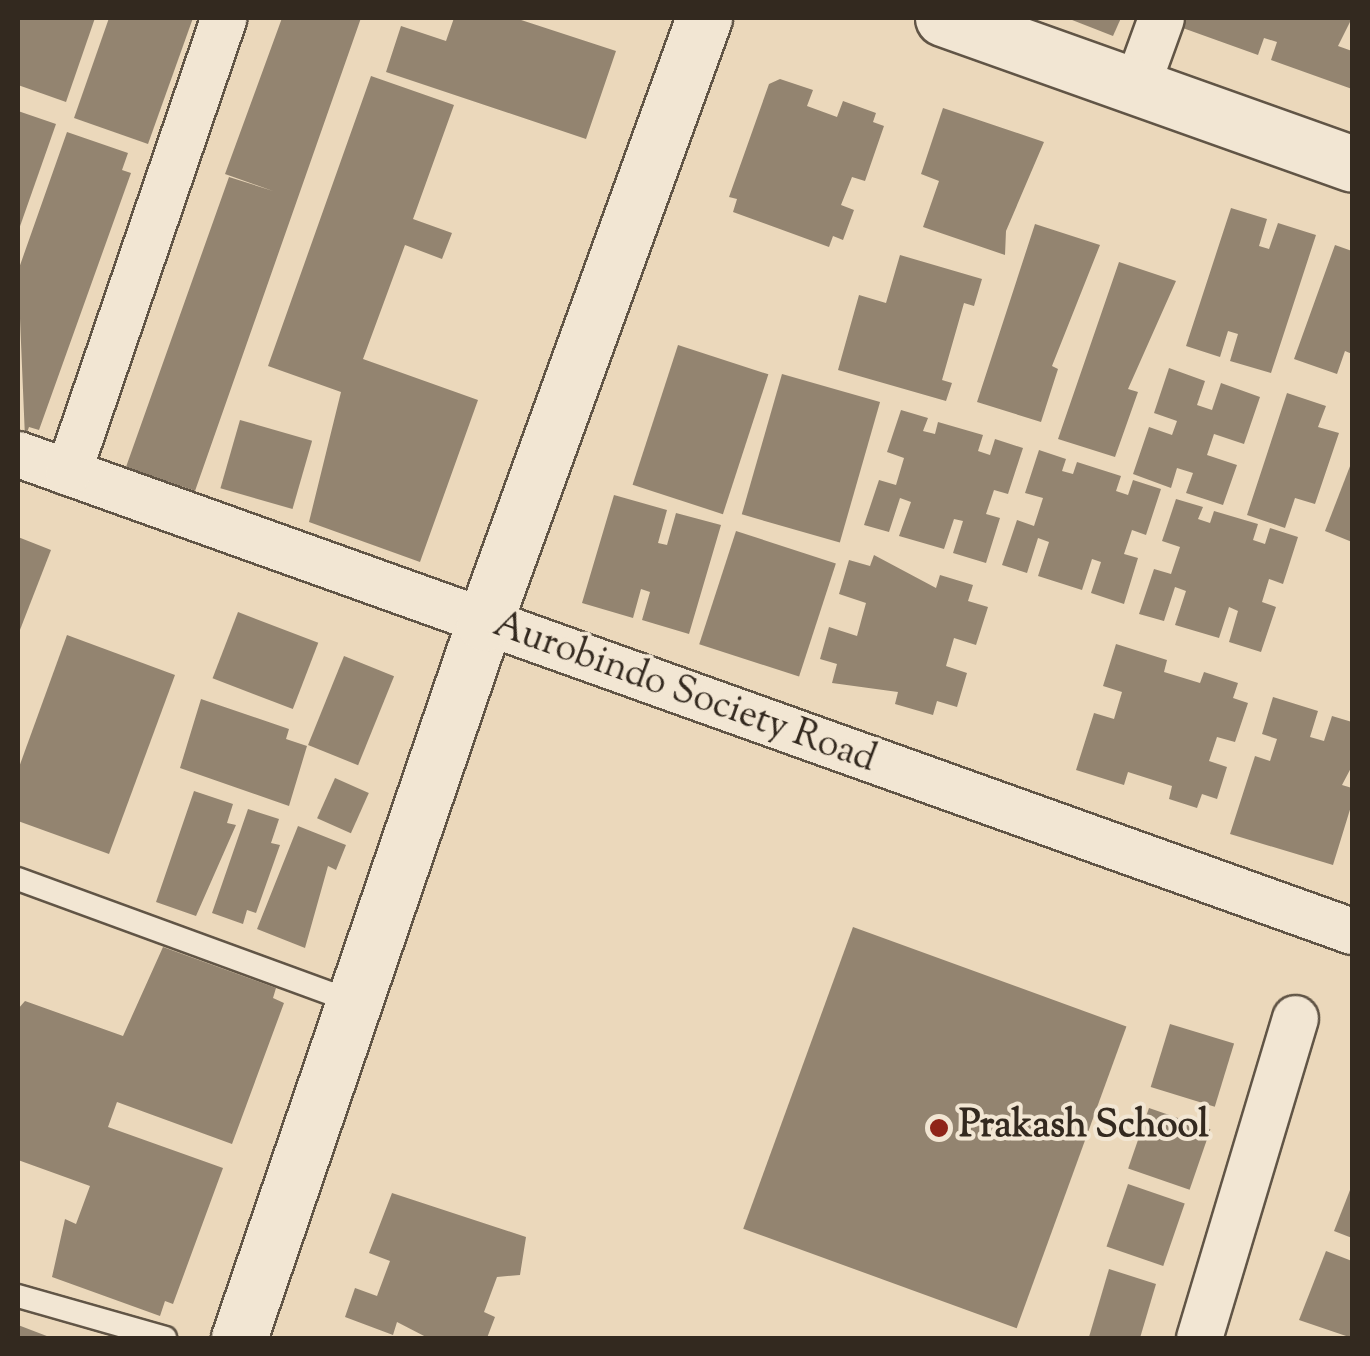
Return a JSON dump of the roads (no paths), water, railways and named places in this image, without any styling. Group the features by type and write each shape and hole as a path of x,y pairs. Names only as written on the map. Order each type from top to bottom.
{"street":[{"path":"68,472 223,18"},
{"path":"240,1338 484,622 704,18"},
{"path":"943,18 1352,164"},
{"path":"1136,86 1161,18"},
{"name":"Aurobindo Society Road","path":"18,454 1352,930"},
{"path":"1199,1338 1295,1018"}],"lane":[{"path":"18,879 354,1002"},
{"path":"18,1296 164,1338"}],"place":[{"name":"Prakash School","path":"939,1128"}]}
